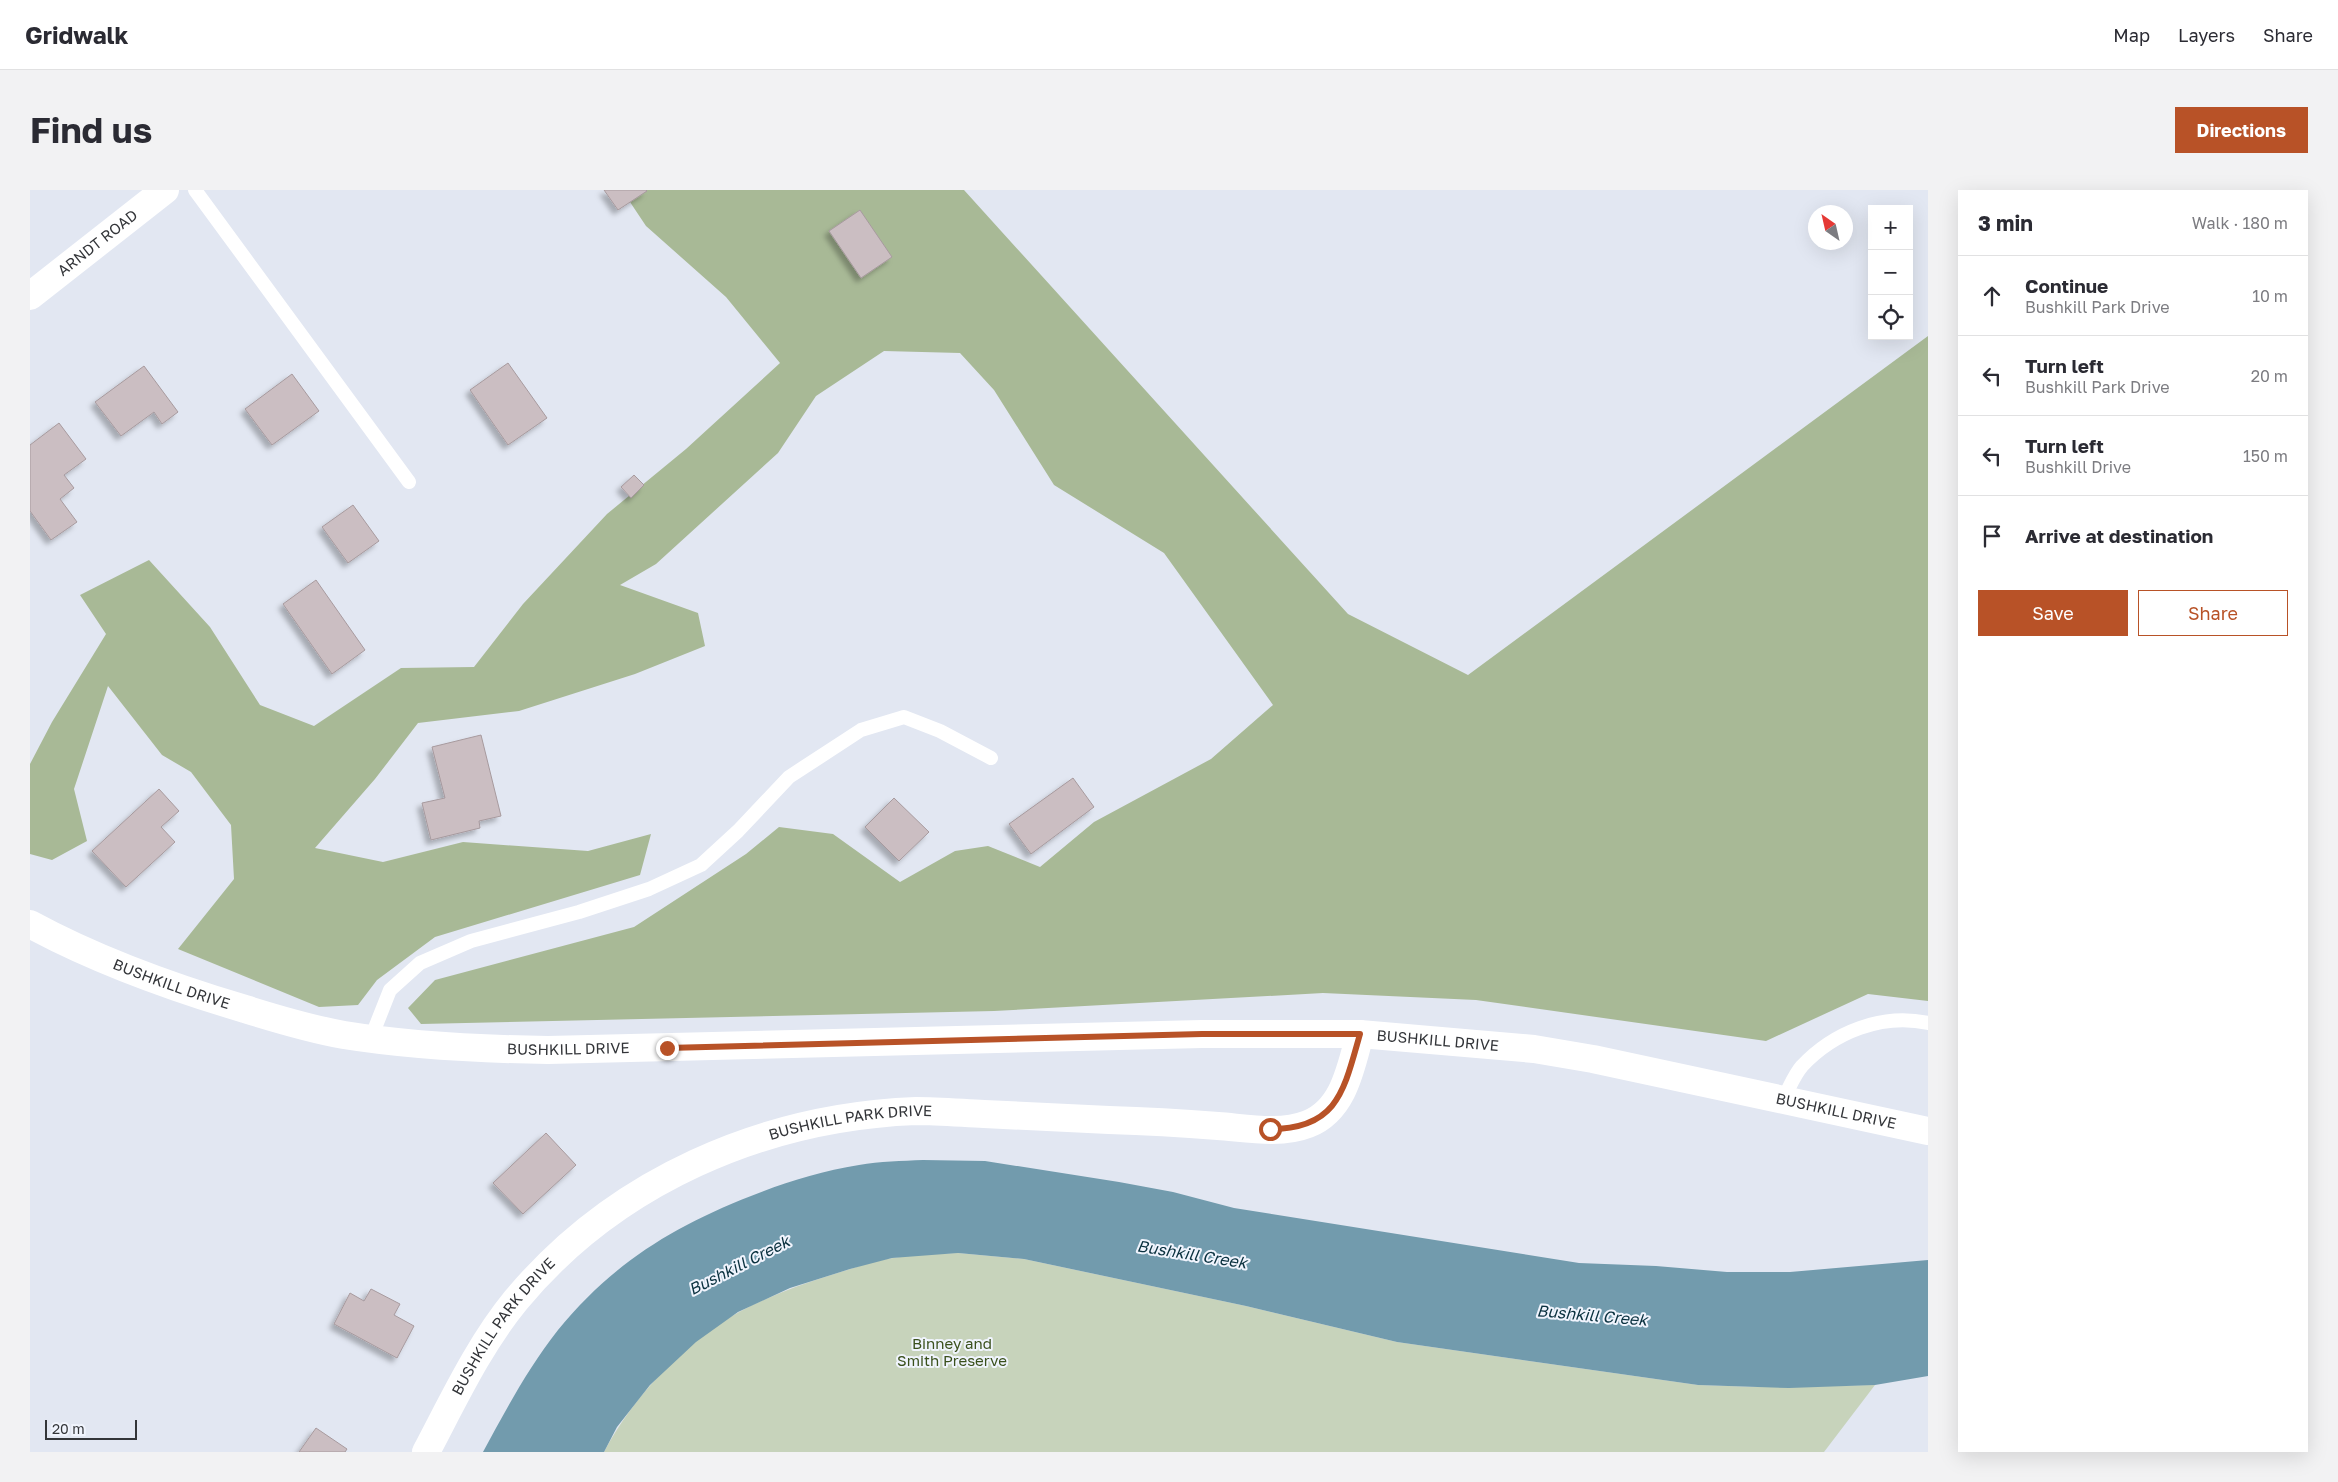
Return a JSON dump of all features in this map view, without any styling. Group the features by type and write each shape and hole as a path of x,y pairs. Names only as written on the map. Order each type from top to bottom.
{"main road":[{"name":"ARNDT ROAD","path":"30,296 165,190"},
{"name":"BUSHKILL DRIVE","path":"30,924 62,942 169,985 278,1019 343,1034 370,1038 481,1049 548,1050 1202,1034 1360,1034 1534,1049 1654,1071 1928,1131"},
{"name":"BUSHKILL PARK DRIVE","path":"426,1452 465,1379 493,1332 515,1301 546,1268 619,1205 664,1177 720,1151 785,1130 830,1120 918,1111 1270,1129 1297,1128 1318,1118 1336,1101 1346,1083 1360,1034"}],"lane":[{"path":"195,190 410,482"},
{"path":"370,1038 390,990 420,963 471,941 578,912 649,889 701,865 738,831 789,777 861,730 904,717 940,731 991,758"},
{"path":"1783,1099 1801,1067 1830,1042 1869,1024 1909,1019 1928,1023"}],"green space":[{"path":"622,190 964,190 1348,614 1468,675 1928,336 1928,1001 1868,994 1766,1041 1476,1000 1323,993 994,1011 421,1024 408,1008 435,980 634,927 746,854 779,827 833,834 900,882 955,851 988,846 1040,867 1094,822 1211,759 1273,705 1164,553 1054,485 994,390 960,353 884,351 816,396 778,453 656,564 620,585 698,613 705,646 635,674 519,711 418,723 375,779 315,848 383,862 463,842 588,851 651,834 640,875 435,937 377,980 358,1005 319,1007 178,949 234,879 231,825 191,772 162,755 108,686 74,789 87,841 52,860 30,854 30,764 52,722 106,634 80,595 149,560 210,627 260,705 314,726 401,668 474,667 523,604 607,514 686,449 780,363 726,297 646,226"},
{"name":"Binney and Smith Preserve","path":"958,1253 1024,1259 1246,1306 1397,1342 1698,1385 1757,1387 1875,1385 1824,1452 604,1452 630,1411 662,1373 699,1339 739,1312 796,1287 869,1263 925,1254"}],"water":[{"name":"Bushkill Creek","path":"923,1160 985,1161 1119,1182 1173,1192 1234,1208 1579,1263 1656,1266 1727,1272 1790,1272 1928,1260 1928,1376 1875,1385 1789,1388 1698,1385 1397,1342 1246,1306 1024,1259 958,1253 892,1258 850,1269 790,1288 738,1312 696,1342 650,1385 617,1427 604,1452 483,1452 527,1374 558,1330 600,1286 645,1250 669,1235 722,1208 791,1182 831,1170 867,1164"}],"building":[{"path":"604,190 646,190 647,191 618,210"},
{"path":"860,210 892,257 861,278 829,231"},
{"path":"508,363 547,418 508,445 470,390"},
{"path":"144,366 178,412 162,424 154,412 121,436 95,402"},
{"path":"292,374 319,411 272,445 245,409"},
{"path":"59,423 86,459 64,475 74,488 60,499 77,522 51,540 30,511 30,445"},
{"path":"634,475 644,485 631,498 621,487"},
{"path":"353,505 379,541 348,563 322,527"},
{"path":"316,580 365,650 332,674 283,604"},
{"path":"481,735 501,816 479,821 480,828 431,840 422,803 445,798 432,747"},
{"path":"1073,778 1094,807 1031,854 1009,824"},
{"path":"159,789 179,811 161,827 175,842 126,887 92,851"},
{"path":"894,798 929,832 899,861 865,827"},
{"path":"546,1133 576,1165 523,1214 493,1183"},
{"path":"371,1289 400,1304 394,1315 414,1326 397,1358 334,1324 350,1293 364,1301"},
{"path":"316,1428 347,1449 345,1452 299,1452"}],"route":[{"path":"667,1048 1202,1034 1360,1034 1346,1083 1336,1101 1325,1113 1311,1123 1297,1128 1270,1129"}]}
